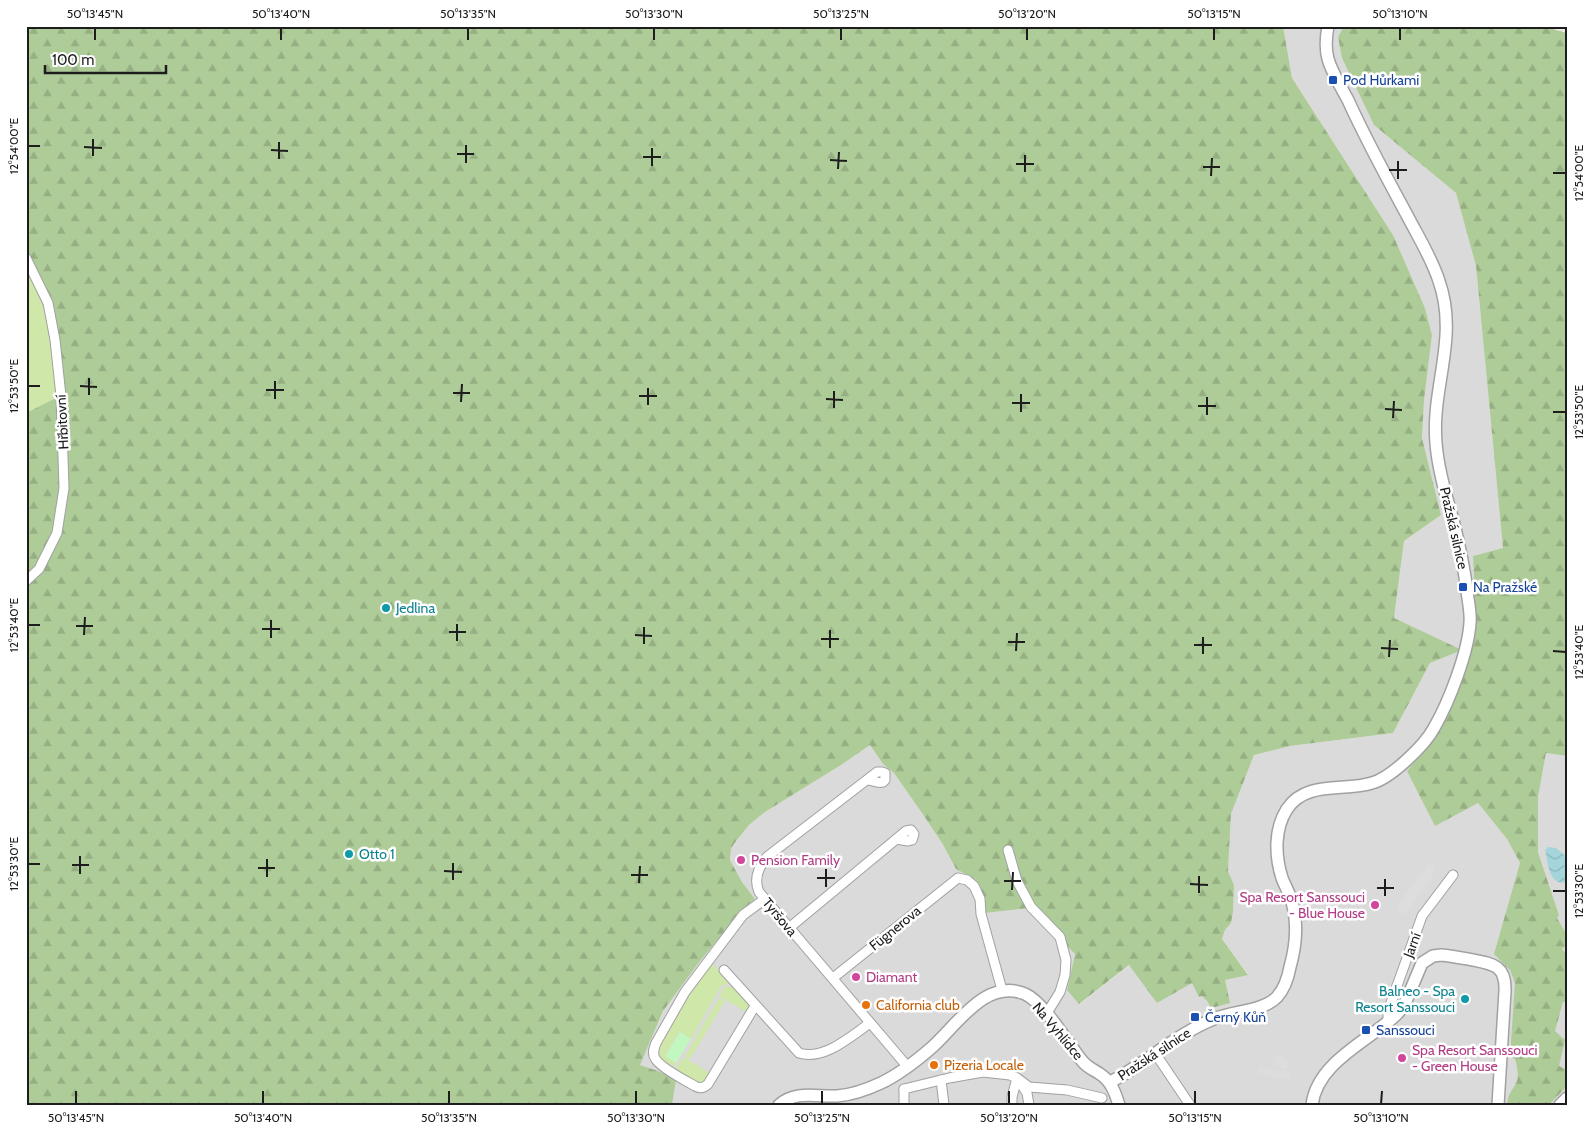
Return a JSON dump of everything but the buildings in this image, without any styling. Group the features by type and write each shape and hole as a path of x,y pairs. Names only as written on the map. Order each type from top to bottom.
{"street":[{"name":"Pražská silnice","path":"1110,1082 1192,1029 1218,1017 1263,1006 1277,997 1284,988 1288,977 1294,952 1296,931 1292,903 1281,875 1276,855 1278,832 1286,810 1295,799 1311,792 1323,789 1368,785 1397,769 1432,732 1445,708 1467,645 1471,620 1462,555 1442,477 1436,442 1437,411 1448,331 1446,302 1439,278 1423,245 1363,133 1328,59 1326,38 1328,26"},
{"name":"Hřbitovní","path":"26,258 48,303 55,340 62,396 64,488 56,533 39,569 26,581"},
{"name":"Tyršova","path":"867,780 768,856 761,863 756,875 757,887 764,899 908,1066"},
{"path":"789,928 896,839"},
{"path":"1008,850 1017,881 1030,907 1060,937 1066,960 1066,975 1060,992 1047,1013"},
{"name":"Jarní","path":"1388,1022 1388,1011 1422,916 1453,875"},
{"name":"Fügnerova","path":"833,978 958,878 967,880 974,886 980,899 981,914 1002,990"},
{"path":"756,1006 705,1087 694,1086 654,1058 656,1043 685,992 744,915 764,899"},
{"path":"1312,1105 1317,1086 1329,1068 1388,1022 1404,1006 1420,966 1429,958 1442,955 1495,965 1502,973 1505,984 1498,1105"},
{"path":"724,970 800,1053 805,1055 829,1050 870,1023"},
{"path":"779,1105 784,1100 805,1094 839,1100 869,1088 908,1066 931,1049 981,999 1002,990"},
{"name":"Na Vyhlídce","path":"1002,990 1027,995 1047,1013 1083,1062 1110,1082"},
{"path":"1155,1053 1190,1105"},
{"path":"904,1089 983,1072 1010,1075 1029,1087 1067,1090 1102,1098"},
{"path":"892,1076 904,1089 904,1105"},
{"path":"1012,1105 1017,1078"},
{"path":"1017,1078 1027,1093 1029,1105"},
{"path":"941,1080 944,1105"},
{"path":"1110,1082 1119,1105"},
{"path":"1560,1105 1567,1098"}],"shaded area":[{"path":"1283,26 1344,26 1338,37 1374,125 1456,193 1476,266 1503,548 1473,556 1476,631 1451,707 1438,734 1407,771 1478,803 1507,839 1552,922 1559,915 1538,852 1538,797 1546,753 1567,756 1567,1105 672,1105 676,1080 640,1065 663,1011 700,961 743,909 755,899 742,882 730,860 731,849 749,825 765,812 870,745 883,764 894,773 922,813 942,843 956,869 976,880 981,888 985,913 1029,908 1075,954 1067,989 1080,1004 1130,965 1192,983 1199,997 1202,995 1211,1008 1225,980 1248,974 1222,939 1225,930 1231,923 1233,912 1234,885 1228,871 1231,814 1254,755 1290,746 1393,733 1430,663 1461,650 1394,618 1404,541 1441,515 1422,438 1424,399 1432,335 1425,308 1393,235 1292,78"},
{"path":"1428,864 1432,865 1435,869 1431,879 1406,913 1400,913 1397,910 1397,906"},
{"path":"1280,1053 1290,1064 1284,1070 1290,1071 1291,1078 1273,1078 1273,1072 1271,1077 1257,1072 1260,1066 1273,1071 1283,1071 1273,1059"}],"green space":[{"path":"26,26 1283,26 1292,78 1393,235 1425,308 1432,335 1424,400 1422,438 1441,515 1404,541 1394,618 1462,650 1430,663 1393,733 1290,746 1254,755 1231,814 1228,871 1234,885 1233,912 1231,923 1225,930 1222,939 1248,975 1225,980 1230,1003 1211,1008 1202,996 1199,997 1192,983 1157,1003 1129,965 1079,1004 1067,990 1075,954 1029,908 985,913 981,888 976,880 956,869 942,843 922,813 894,773 883,764 870,745 765,812 749,825 731,849 730,860 742,882 755,899 743,909 700,961 663,1011 640,1065 676,1080 672,1105 26,1105 26,413 58,397 45,311 26,264"},
{"path":"1344,26 1542,26 1567,33 1567,756 1546,753 1538,797 1538,852 1559,915 1557,918 1567,935 1567,945 1562,949 1567,955 1567,1002 1563,1002 1555,1031 1565,1040 1559,1066 1567,1070 1567,1086 1549,1105 1507,1105 1508,1097 1518,1076 1515,1059 1510,1056 1515,983 1510,970 1494,954 1520,863 1507,839 1478,803 1435,826 1407,771 1438,734 1451,707 1476,631 1473,556 1503,548 1476,266 1456,193 1374,125 1342,58 1338,37"},
{"path":"26,264 45,311 58,398 26,413"},
{"path":"710,961 731,984 722,985 691,1039 679,1032 665,1056 676,1063 674,1067 669,1064 665,1065 656,1053 658,1044 686,995"},
{"path":"724,987 734,987 751,1005 748,1013 719,996"},
{"path":"719,998 725,1001 690,1059 685,1056"},
{"path":"680,1032 691,1039 676,1063 665,1056"},
{"path":"684,1057 711,1074 706,1082 701,1085 680,1073 676,1068"}],"water":[{"path":"1548,847 1556,848 1567,857 1567,882 1561,883 1556,881 1550,873 1545,850"}],"place":[{"name":"Pod Hůrkami","path":"1333,80"},
{"name":"Na Pražské","path":"1463,587"},
{"name":"Jedlina","path":"386,608"},
{"name":"Otto 1","path":"349,854"},
{"name":"Pension Family","path":"741,860"},
{"name":"Spa Resort Sanssouci - Blue House","path":"1375,905"},
{"name":"Diamant","path":"856,977"},
{"name":"Balneo - Spa Resort Sanssouci","path":"1465,999"},
{"name":"California club","path":"866,1005"},
{"name":"Černý Kůň","path":"1195,1017"},
{"name":"Sanssouci","path":"1366,1030"},
{"name":"Spa Resort Sanssouci - Green House","path":"1402,1058"},
{"name":"Pizeria Locale","path":"934,1065"}]}
